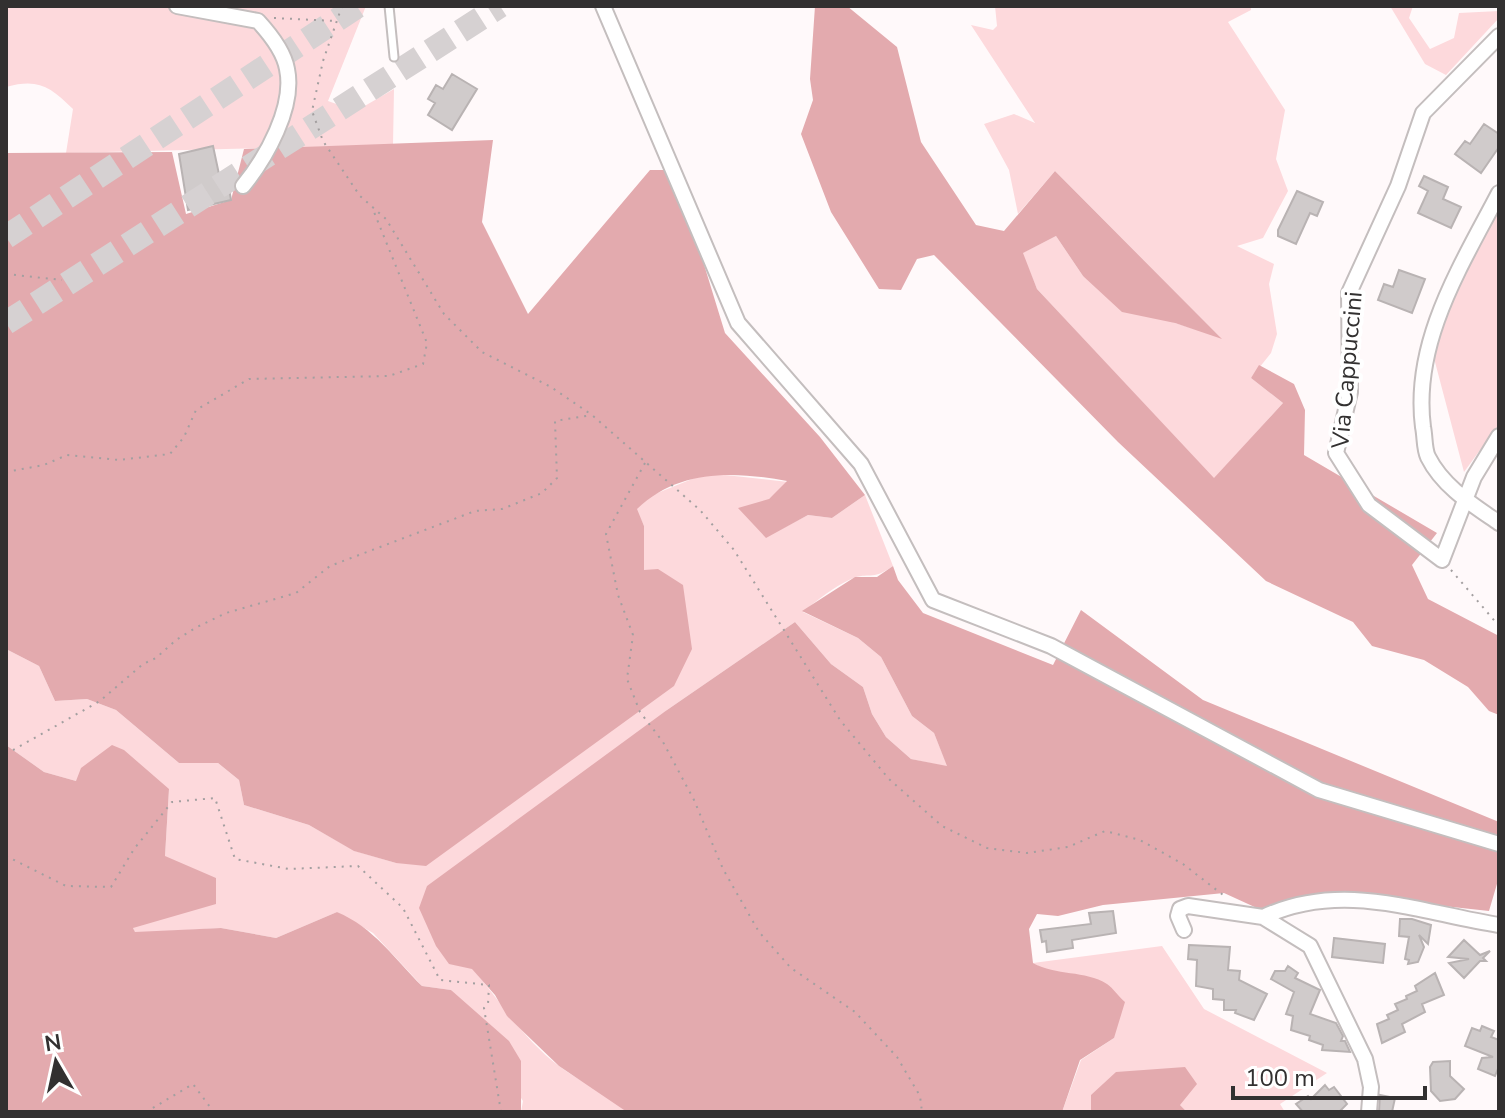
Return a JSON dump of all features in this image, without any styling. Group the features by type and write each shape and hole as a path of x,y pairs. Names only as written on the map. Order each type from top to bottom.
{"street":[{"path":"177,6 258,21 285,62 287,93 275,137 260,166 243,186"},
{"path":"603,6 738,323 861,464 933,600 1051,646 1319,790 1499,844"},
{"name":"Via Cappuccini","path":"1442,560 1369,505 1336,453 1350,392 1349,293 1398,186 1423,113 1499,36"},
{"path":"1499,193 1448,291 1421,369 1421,408 1427,456 1465,500 1499,523"},
{"path":"1442,560 1474,477 1499,436"},
{"path":"1263,917 1306,901 1335,897 1382,902 1499,925"},
{"path":"1184,930 1178,916 1180,909 1188,906 1263,917 1298,937 1316,958 1365,1059 1371,1087 1369,1112"}],"lane":[{"path":"389,6 394,57"}],"path":[{"path":"342,6 317,82 312,111 323,141 374,211 386,219 444,314 464,338 506,366 551,387 592,415 723,535 840,720 889,779 942,826 987,848 1027,853 1068,847 1105,831 1140,840 1183,864 1237,905"},
{"path":"258,21 271,17 337,21"},
{"path":"7,471 44,465 67,455 119,460 170,454 184,437 196,410 249,379 389,376 423,364 427,343 377,228 374,211"},
{"path":"6,274 62,280"},
{"path":"6,754 100,701 143,664 197,627 226,613 296,593 330,566 475,511 502,509 542,493 557,478 555,421 592,415"},
{"path":"645,463 606,534 618,595 633,635 627,679 640,712 663,742 694,800 723,869 759,932 791,968 855,1012 897,1057 920,1096 922,1112"},
{"path":"1442,560 1499,626"},
{"path":"6,856 66,886 111,887 134,849 172,802 215,798 235,859 289,869 358,866 403,908 440,980 489,985 488,1004 484,1008 501,1112"},
{"path":"146,1112 193,1084 210,1107 210,1112"}],"shaded area":[{"path":"6,6 366,6 328,101 356,111 394,89 393,145 66,153 73,109 43,86 17,84 6,87"},
{"path":"815,6 847,6 897,47 921,142 976,225 1004,231 1055,171 1222,339 1175,323 1122,312 1083,276 1056,236 1023,253 1037,289 1214,478 1283,403 1251,378 1259,365 1294,384 1305,410 1304,455 1437,533 1412,565 1428,599 1499,636 1499,715 1489,711 1468,687 1424,660 1372,646 1353,622 1266,581 1118,442 934,255 917,259 901,290 879,289 831,212 801,134 813,100 810,79"},
{"path":"995,6 1251,6 1251,10 1228,22 1285,110 1276,159 1288,191 1263,238 1237,246 1274,264 1269,284 1277,334 1271,353 1251,378 1283,403 1214,479 1037,289 1022,253 1056,236 1083,276 1175,323 1220,337 1055,171 1018,214 1009,170 984,124 1014,114 1035,123 971,25 993,30 997,26"},
{"path":"1390,6 1413,6 1409,18 1430,49 1454,38 1459,13 1499,11 1499,18 1446,75 1425,64"},
{"path":"493,140 482,222 528,314 650,170 675,170 725,333 820,437 865,495 832,518 808,515 766,538 738,508 769,499 787,481 747,476 708,476 670,486 653,496 637,509 644,526 644,570 658,569 683,585 692,649 674,686 426,866 396,863 354,851 309,825 244,805 239,780 218,763 179,763 116,710 87,699 55,701 39,666 6,649 6,153 172,152 186,214 231,200 244,149"},
{"path":"1499,208 1499,424 1464,472 1435,362 1435,344 1468,250"},
{"path":"707,473 788,482 769,499 766,537 808,515 832,518 865,495 893,566 879,574 845,582 803,612 858,638 881,657 912,716 934,733 948,767 911,759 886,737 872,714 863,687 831,664 795,622 667,710 472,968 523,1032 546,1055 627,1112 521,1112 523,1101 451,990 422,986 373,933 337,912 276,938 221,928 135,933 133,928 165,856 169,789 76,781 44,772 6,745 6,649 39,666 55,701 87,699 116,710 179,763 218,763 239,780 244,805 309,825 355,851 396,863 644,570 644,526 636,509 650,496"},
{"path":"893,566 898,580 923,613 1053,665 1081,610 1203,700 1499,822 1499,877 1489,911 1334,894 1259,909 1224,893 1103,905 1058,916 1037,914 1029,929 1033,963 1098,980 1125,1002 1114,1038 1080,1060 1062,1112 627,1112 559,1066 507,1016 495,995 472,969 449,964 436,946 419,908 427,886 667,710 795,622 831,664 863,687 872,714 886,737 911,759 947,766 934,733 912,716 881,657 858,638 802,611 855,577 877,577"},
{"path":"6,745 44,772 76,781 81,768 112,745 124,750 169,789 165,856 216,878 216,904 133,928 135,932 221,928 276,938 337,912 350,918 373,935 422,986 451,990 509,1041 521,1061 521,1112 6,1112"},
{"path":"1162,946 1204,1009 1327,1073 1280,1104 1285,1112 1187,1112 1180,1105 1091,1095 1091,1112 1062,1112 1081,1060 1114,1038 1083,976 1049,972 1033,963"},
{"path":"1185,1067 1197,1084 1180,1105 1187,1112 1091,1112 1091,1095 1116,1072"}],"building":[{"path":"452,74 477,89 452,130 428,115 435,103 428,99 436,85 443,89"},
{"path":"1484,124 1499,134 1499,147 1481,173 1455,154 1465,141 1470,144"},
{"path":"213,146 220,179 227,178 231,200 188,210 179,154"},
{"path":"1424,176 1448,187 1443,199 1461,207 1451,228 1418,213 1428,191 1419,186"},
{"path":"1297,191 1323,202 1317,216 1310,213 1296,244 1278,236 1278,230"},
{"path":"1399,270 1425,279 1412,313 1378,300 1384,284 1393,287"},
{"path":"1113,911 1116,933 1072,940 1073,948 1047,952 1040,930 1091,924 1089,913"},
{"path":"1400,919 1431,925 1428,944 1419,935 1424,947 1418,962 1408,964 1409,960 1405,959 1409,937 1399,936"},
{"path":"1334,938 1385,944 1383,963 1332,957"},
{"path":"1464,940 1480,955 1490,951 1483,958 1486,961 1480,961 1464,978 1449,963 1469,959 1448,957"},
{"path":"1189,945 1230,947 1228,970 1240,971 1239,980 1267,994 1254,1020 1235,1013 1236,1010 1224,1010 1224,1000 1213,999 1213,989 1196,986 1197,960 1188,959"},
{"path":"1288,966 1298,973 1295,978 1320,990 1310,1014 1336,1023 1343,1036 1341,1041 1345,1041 1350,1052 1322,1050 1323,1045 1309,1040 1310,1036 1291,1030 1293,1016 1286,1014 1294,992 1271,979 1275,971 1285,971"},
{"path":"1435,973 1444,995 1422,1004 1425,1012 1402,1024 1405,1032 1382,1043 1377,1024 1389,1019 1387,1015 1398,1010 1395,1004 1407,999 1406,996 1417,991 1415,986"},
{"path":"1482,1026 1494,1031 1491,1037 1499,1040 1499,1066 1495,1076 1478,1069 1482,1058 1493,1057 1465,1046 1472,1028 1480,1031"},
{"path":"1450,1061 1450,1076 1464,1089 1455,1099 1440,1101 1431,1091 1430,1067 1433,1062"},
{"path":"1325,1085 1329,1090 1334,1087 1347,1104 1339,1112 1303,1112 1296,1104 1308,1096 1311,1099"},
{"path":"1380,1095 1395,1098 1392,1112 1379,1112"}],"tunnel":[{"path":"6,237 358,6"},
{"path":"6,323 500,6"}]}
